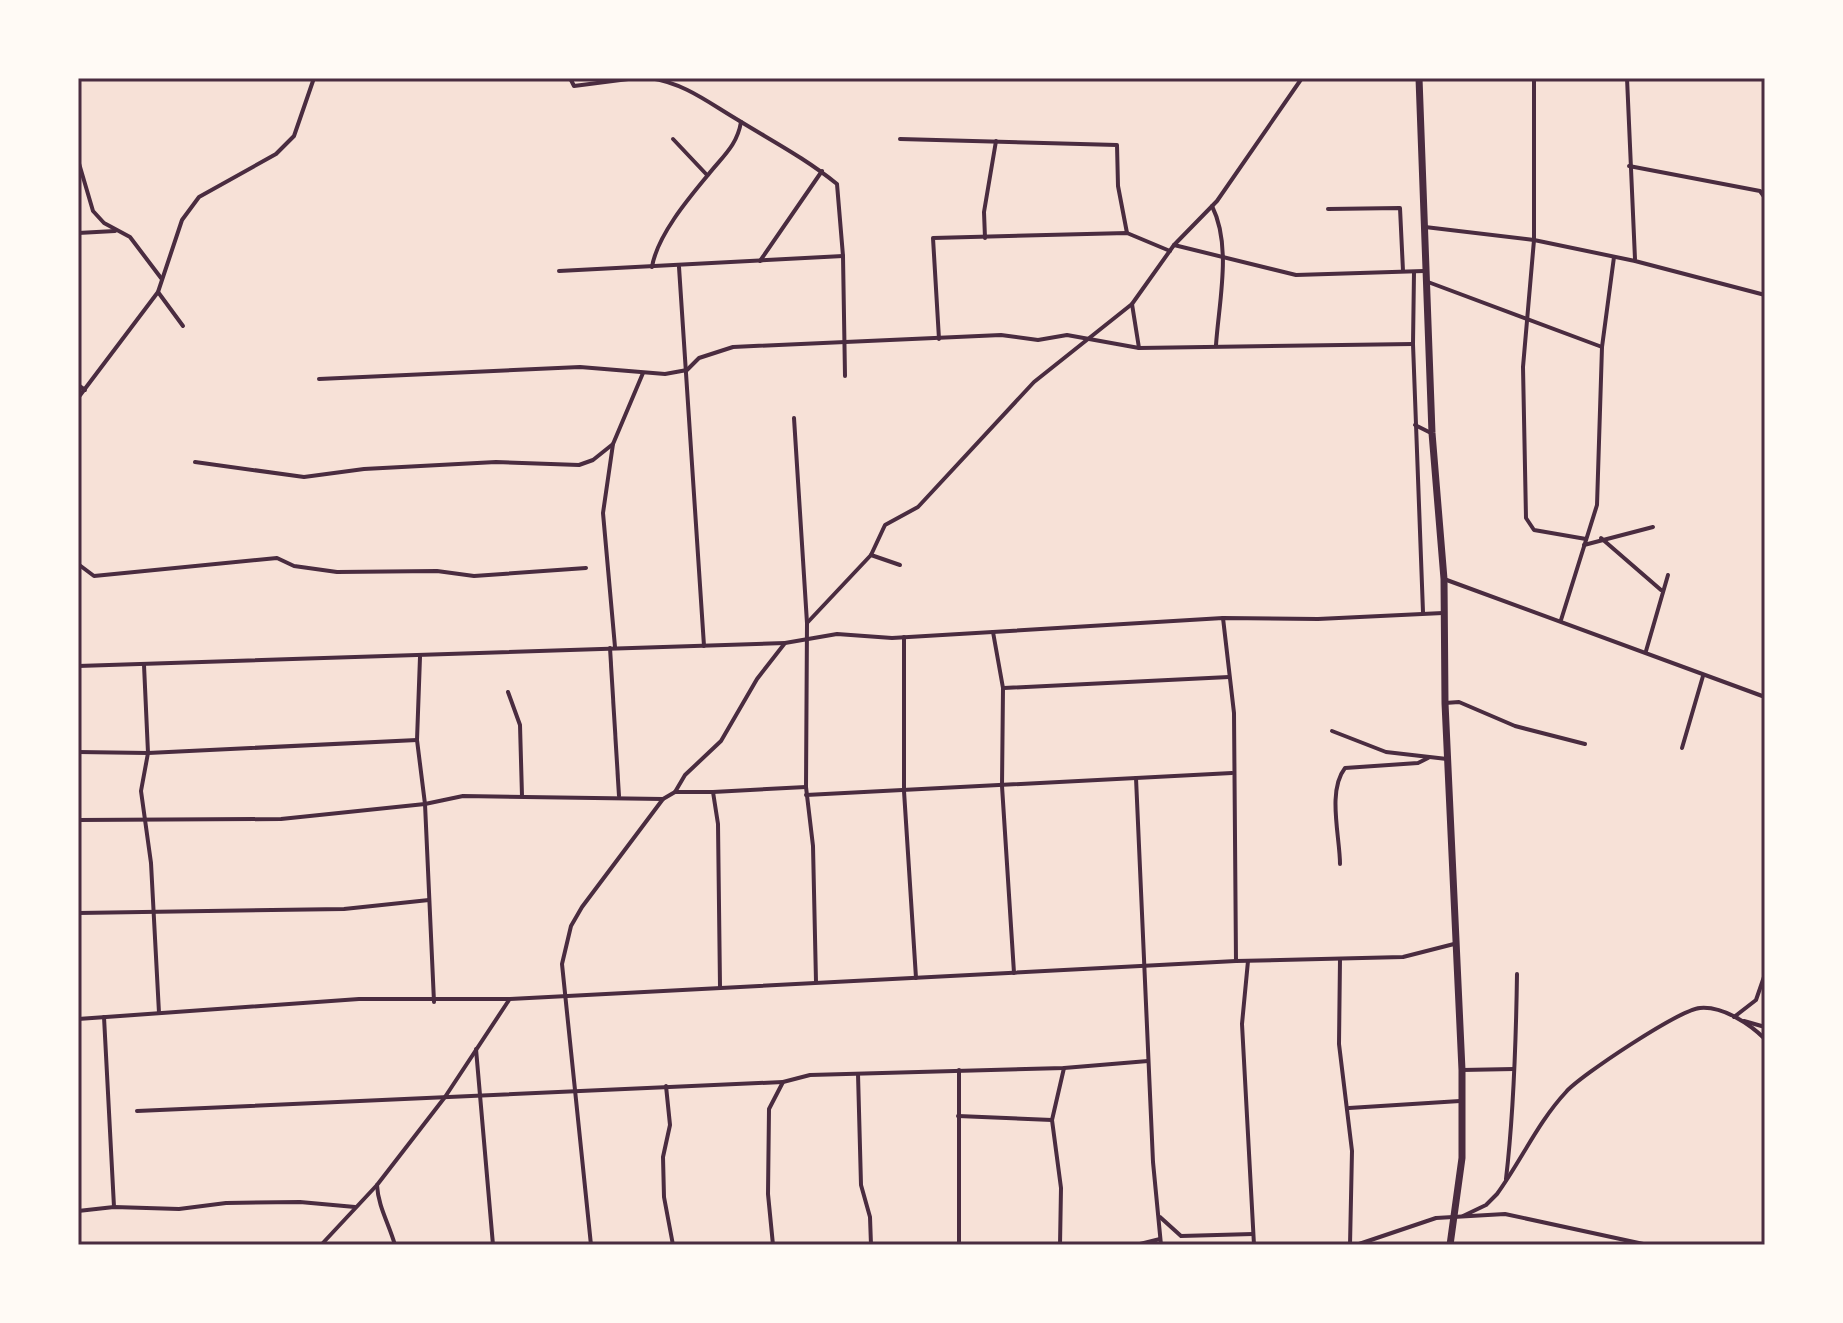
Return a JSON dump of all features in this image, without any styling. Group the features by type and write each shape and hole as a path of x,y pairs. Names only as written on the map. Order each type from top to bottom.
{"highway":[{"path":"1419,78 1432,433 1444,579 1447,759 1463,1100 1459,1216 1450,1245"}],"street":[{"path":"78,398 158,292 177,230 199,197 276,154 294,136 314,78"},
{"path":"570,78 574,86 636,78"},
{"path":"650,78 673,81 783,144 837,184 843,256 845,376"},
{"path":"807,623 871,555 885,525 918,507 1034,382 1132,304 1174,245 1212,206 1302,78"},
{"path":"1534,78 1534,240 1523,367 1526,518 1534,530 1585,542 1653,527"},
{"path":"1627,78 1635,261"},
{"path":"652,267 657,248 707,175 735,143 741,122"},
{"path":"673,139 707,175"},
{"path":"900,139 1117,145 1118,186 1127,233"},
{"path":"985,238 984,212 996,141"},
{"path":"78,160 93,211 130,237 161,278"},
{"path":"1629,166 1760,191 1765,198"},
{"path":"760,261 822,171"},
{"path":"1212,206 1219,220 1222,255 1216,345"},
{"path":"1328,209 1400,208 1403,271"},
{"path":"1425,227 1534,240 1635,261 1765,295"},
{"path":"78,233 117,230"},
{"path":"939,339 933,238 1127,233 1170,251"},
{"path":"1174,245 1296,275 1427,271"},
{"path":"559,271 843,256"},
{"path":"1561,620 1597,505 1602,347 1614,257"},
{"path":"679,267 704,646"},
{"path":"1414,272 1415,425 1423,612"},
{"path":"1427,281 1602,347"},
{"path":"158,292 183,326"},
{"path":"1132,304 1139,348"},
{"path":"319,379 580,367 644,373 687,370 699,358 733,347 1001,335 1029,339 1067,335 1139,348 1413,344"},
{"path":"619,796 603,513 613,444 644,373"},
{"path":"78,385 85,390"},
{"path":"794,418 807,623 806,795 813,846 816,982"},
{"path":"1415,425 1432,433"},
{"path":"195,462 304,477 364,469 496,462 579,465 593,460 613,444"},
{"path":"1601,538 1661,590"},
{"path":"871,555 900,565"},
{"path":"78,564 94,576 218,561 277,558 294,566 337,572 437,571 474,576 586,568"},
{"path":"1646,651 1661,590 1668,575"},
{"path":"1444,579 1765,697"},
{"path":"78,666 785,643 837,634 904,637 1223,618 1318,619 1445,613"},
{"path":"1223,618 1234,713 1232,773 1236,961"},
{"path":"993,632 1003,688 1002,786 1014,973"},
{"path":"904,637 904,791 916,978"},
{"path":"591,1245 583,1187 582,1131 574,1091 568,994 562,964 571,926 663,799 675,792 685,775 721,741 757,679 785,643"},
{"path":"420,657 417,740 425,804 434,1002"},
{"path":"144,665 148,753 141,791 151,863 159,1013"},
{"path":"1682,748 1703,676"},
{"path":"1003,688 1229,677"},
{"path":"508,692 520,725 522,796"},
{"path":"1445,703 1459,702 1515,726 1585,744"},
{"path":"1332,731 1386,752 1447,759"},
{"path":"78,752 148,753 417,740"},
{"path":"1340,864 1337,798 1338,782 1345,768 1418,763 1428,758"},
{"path":"806,795 1232,773"},
{"path":"1136,778 1148,1061 1160,1242 1136,1245"},
{"path":"675,792 806,787"},
{"path":"713,792 718,824 720,987"},
{"path":"78,820 281,819 425,804 463,796 663,799"},
{"path":"78,913 344,909 429,900"},
{"path":"78,1019 359,999 434,1002 510,999 1236,961 1403,957 1457,944"},
{"path":"1340,959 1339,1044 1352,1151 1353,1245 1436,1218 1505,1214 1648,1245"},
{"path":"1248,961 1242,1024 1254,1245"},
{"path":"1506,1181 1516,1088 1517,974"},
{"path":"1734,1017 1756,1000 1765,974"},
{"path":"321,1245 377,1185 445,1097 510,999"},
{"path":"1459,1216 1486,1205 1506,1181 1550,1112 1579,1080 1687,1011 1702,1007 1765,1027"},
{"path":"104,1017 114,1207"},
{"path":"1734,1017 1765,1039"},
{"path":"476,1049 493,1245"},
{"path":"137,1111 783,1082 810,1075 1064,1068 1148,1061"},
{"path":"1060,1245 1061,1188 1052,1120 1064,1068"},
{"path":"1462,1070 1514,1069"},
{"path":"959,1070 959,1245"},
{"path":"858,1074 861,1185 870,1217 871,1245"},
{"path":"773,1245 768,1194 769,1109 783,1082"},
{"path":"666,1086 670,1125 663,1157 664,1197 673,1245"},
{"path":"1348,1108 1463,1100"},
{"path":"958,1116 1052,1120"},
{"path":"377,1185 378,1203 387,1215 395,1245"},
{"path":"78,1211 114,1207 179,1209 226,1203 300,1202 355,1207"},
{"path":"1158,1214 1170,1229 1181,1236 1253,1234"}]}
